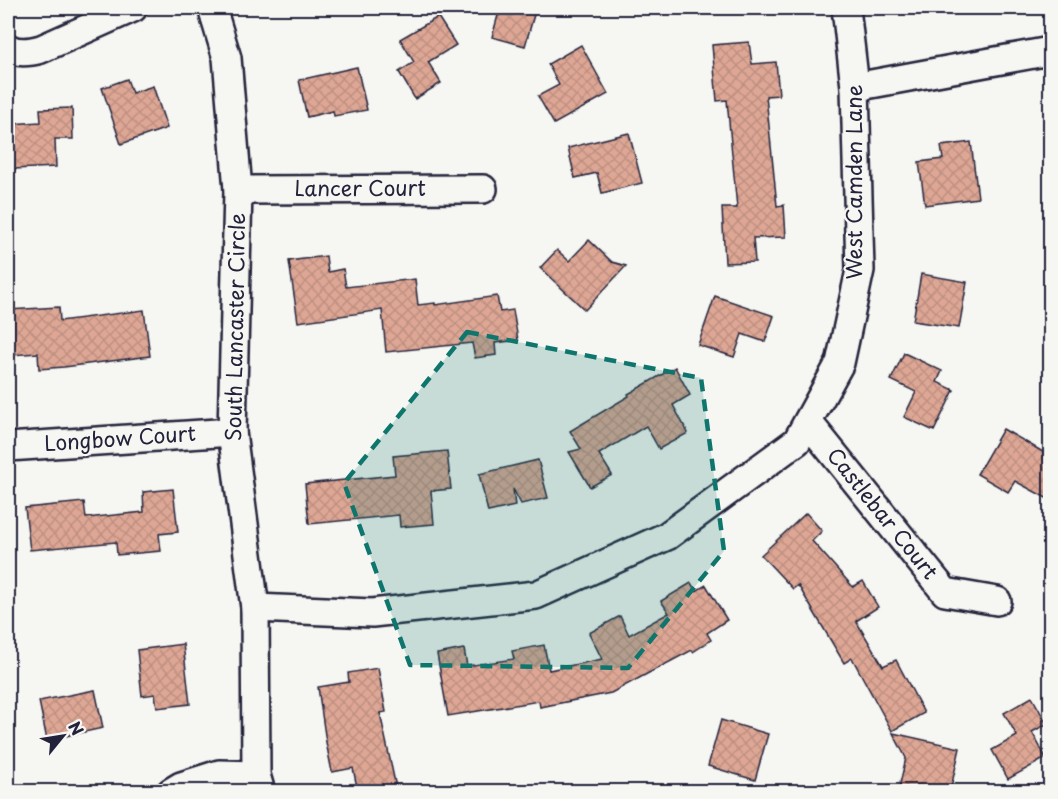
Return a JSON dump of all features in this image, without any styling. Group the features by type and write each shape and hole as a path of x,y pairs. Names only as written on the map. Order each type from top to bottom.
{"street":[{"path":"8,48 26,52 41,49 133,8"},
{"name":"South Lancaster Circle","path":"212,8 227,58 238,190 232,432 255,608 258,783"},
{"name":"West Camden Lane","path":"255,608 372,613 536,595 668,536 797,441 840,363 860,270 855,87 846,8"},
{"path":"855,87 1050,51"},
{"name":"Lancer Court","path":"238,190 483,189"},
{"name":"Castlebar Court","path":"808,422 945,592 997,601"},
{"name":"Longbow Court","path":"8,447 232,432"},
{"path":"171,792 219,774 258,783"}],"highlighted area":[{"path":"467,332 701,378 724,551 628,668 410,665 344,483"}],"building":[{"path":"500,8 536,8 525,46 492,37"},
{"path":"438,17 456,45 428,62 441,83 415,99 399,72 414,62 400,39"},
{"path":"749,42 752,64 776,62 779,95 766,96 777,206 784,205 786,237 753,238 755,262 725,263 722,208 737,208 727,100 717,101 712,45"},
{"path":"581,45 608,94 554,124 538,96 559,85 548,64"},
{"path":"357,67 367,110 334,116 333,111 307,117 299,80"},
{"path":"127,79 132,93 153,86 167,128 121,144 102,88"},
{"path":"72,108 73,139 55,139 56,167 13,169 10,124 41,122 40,109"},
{"path":"629,133 642,183 602,193 597,173 575,178 568,148"},
{"path":"971,142 978,198 925,205 919,162 943,159 941,146"},
{"path":"589,240 612,262 626,266 585,310 540,268 557,250 569,261"},
{"path":"326,256 328,272 343,269 346,287 415,279 418,305 435,303 435,305 497,296 500,312 513,310 518,340 495,343 496,355 475,358 472,343 386,352 382,310 298,322 289,261"},
{"path":"921,274 967,282 959,328 913,321"},
{"path":"715,296 774,316 765,342 742,334 734,357 698,345"},
{"path":"59,307 60,321 144,310 150,356 39,369 38,353 11,355 8,310"},
{"path":"904,353 942,371 937,382 954,390 934,431 904,417 916,392 891,380"},
{"path":"675,367 690,395 673,405 688,433 659,449 646,426 599,454 612,475 590,487 569,452 581,449 570,431"},
{"path":"1003,429 1050,456 1050,500 1015,481 1008,492 977,474"},
{"path":"447,451 451,489 431,491 434,524 400,527 399,515 309,524 305,484 395,475 393,456"},
{"path":"538,460 548,498 521,504 513,489 515,506 488,512 479,474"},
{"path":"173,489 178,532 159,534 161,551 117,555 116,542 30,550 25,508 84,502 86,518 144,512 143,492"},
{"path":"806,513 822,531 812,541 853,587 863,581 878,607 856,621 883,666 896,660 924,713 892,731 852,658 844,663 798,585 793,589 761,555"},
{"path":"691,583 696,591 706,585 727,620 707,633 711,640 693,652 692,650 611,693 540,707 539,701 448,716 437,654 464,649 467,666 514,659 512,651 544,645 549,670 602,659 589,633 620,616 629,635 669,613 661,601"},
{"path":"183,644 190,704 157,708 155,694 142,696 137,650"},
{"path":"378,668 386,712 380,713 397,792 358,792 353,768 332,772 318,687 349,682 348,673"},
{"path":"95,690 103,728 47,740 39,701"},
{"path":"1032,697 1047,724 1032,732 1046,758 1008,779 992,750 1017,736 1004,713"},
{"path":"721,720 768,734 755,780 708,766"},
{"path":"893,733 960,748 950,792 898,792 906,758"}]}
